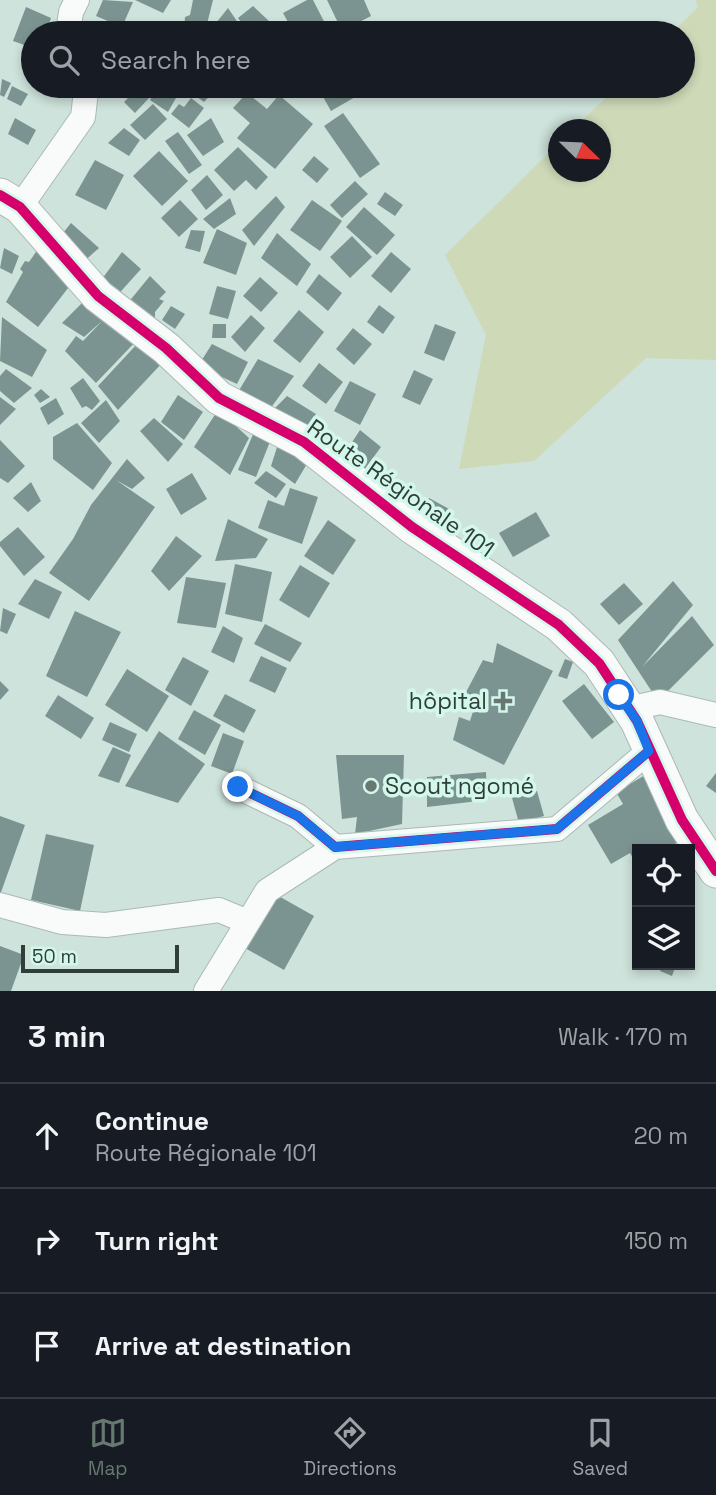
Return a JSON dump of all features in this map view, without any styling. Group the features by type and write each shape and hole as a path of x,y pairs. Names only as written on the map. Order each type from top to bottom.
{"street":[{"path":"70,21 77,0"},
{"path":"10,201 83,117 85,98"},
{"name":"Route Régionale 101","path":"10,201 98,296 166,348 219,398 304,442 412,527 559,625 599,663 628,709 682,821 716,871"},
{"path":"628,709 660,702 716,715"},
{"path":"206,991 267,891 335,847 557,829 649,751"},
{"path":"238,787 298,816 335,847"},
{"path":"0,905 62,922 106,925 219,910 248,922"}],"green space":[{"path":"695,0 716,0 716,360 646,358 534,461 459,469 486,335 445,255 548,154 548,182 611,182 611,119 583,119 605,98 695,98 695,21 684,21 698,7"}],"building":[{"path":"103,0 133,2 125,21 108,21 96,16"},
{"path":"135,0 171,0 163,13"},
{"path":"193,0 213,0 208,21 185,21 185,17 190,15"},
{"path":"307,0 313,0 324,21 287,21 283,13"},
{"path":"327,0 364,0 371,16 361,21 337,21"},
{"path":"253,6 269,21 240,21 238,18"},
{"path":"26,7 51,18 50,21 21,21 21,44 13,41"},
{"path":"228,8 237,21 218,21"},
{"path":"2,79 11,83 4,97 0,95"},
{"path":"12,86 21,90 21,98 26,98 21,106 7,99"},
{"path":"128,98 149,98 135,113 124,102"},
{"path":"151,98 176,98 168,112 150,100"},
{"path":"191,98 204,108 189,128 171,114 179,104 184,107"},
{"path":"242,98 253,98 267,109 276,98 283,98 313,124 275,169 237,138 250,123 233,108"},
{"path":"324,98 353,98 331,111"},
{"path":"153,104 167,119 145,140 130,125"},
{"path":"343,113 380,164 360,178 324,126"},
{"path":"15,118 36,130 28,145 8,134"},
{"path":"211,118 224,142 203,156 187,135"},
{"path":"124,128 140,140 129,156 108,143"},
{"path":"178,132 202,165 189,174 165,141"},
{"path":"238,147 268,177 256,190 246,180 234,191 214,170"},
{"path":"159,151 188,181 162,206 133,176"},
{"path":"314,156 329,169 317,183 302,170"},
{"path":"95,160 124,175 106,210 75,195"},
{"path":"207,175 223,195 206,210 191,190"},
{"path":"355,181 368,194 342,218 330,205"},
{"path":"385,192 403,205 395,216 377,204"},
{"path":"276,196 285,207 254,246 242,230"},
{"path":"230,198 236,214 214,229 203,219"},
{"path":"180,200 198,219 179,237 161,218"},
{"path":"312,200 342,221 320,251 290,230"},
{"path":"364,207 395,235 377,255 346,227"},
{"path":"71,223 99,248 81,264 59,238"},
{"path":"217,229 247,243 236,275 203,263"},
{"path":"191,230 205,231 200,252 185,248"},
{"path":"277,233 311,264 297,286 261,258"},
{"path":"352,236 372,257 350,278 330,257"},
{"path":"4,248 19,256 12,274 0,268"},
{"path":"38,249 75,279 38,327 6,302 23,272 20,269"},
{"path":"122,252 141,269 114,299 99,283"},
{"path":"391,252 411,269 391,293 371,276"},
{"path":"319,274 342,293 328,311 306,292"},
{"path":"150,276 166,292 159,299 164,301 155,312 155,322 127,304"},
{"path":"260,277 278,293 261,312 243,296"},
{"path":"217,286 236,291 228,319 209,314"},
{"path":"88,297 140,337 96,383 65,351 76,336 83,341 102,321 84,337 62,323"},
{"path":"379,305 395,317 383,334 367,322"},
{"path":"171,306 185,314 175,329 162,320"},
{"path":"299,310 324,332 300,363 273,341"},
{"path":"251,315 265,328 245,352 231,337"},
{"path":"2,317 47,350 32,377 0,361"},
{"path":"213,324 226,324 226,338 212,338"},
{"path":"435,324 456,332 444,361 424,353"},
{"path":"353,328 372,344 354,365 336,349"},
{"path":"138,343 164,361 118,410 98,386"},
{"path":"212,344 248,362 237,384 198,366"},
{"path":"258,359 294,376 270,409 238,392"},
{"path":"319,363 343,382 326,404 302,386"},
{"path":"6,369 32,388 14,403 0,391 0,376"},
{"path":"414,370 433,379 420,405 402,397"},
{"path":"83,378 100,401 92,410 86,406 82,408 70,388"},
{"path":"350,381 376,394 360,425 334,411"},
{"path":"41,389 50,397 40,403 34,395"},
{"path":"178,395 203,412 184,440 161,422"},
{"path":"287,396 316,414 303,432 272,411"},
{"path":"0,397 16,409 0,425"},
{"path":"56,398 64,414 48,425 40,408"},
{"path":"106,400 120,421 99,443 81,423"},
{"path":"218,410 249,438 230,475 194,447"},
{"path":"154,418 183,444 168,462 140,431"},
{"path":"77,423 112,463 93,490 53,459 53,437"},
{"path":"360,430 381,447 364,470 343,456"},
{"path":"254,432 271,439 256,477 238,470"},
{"path":"0,440 25,466 8,483 0,478"},
{"path":"279,441 311,457 295,484 271,466"},
{"path":"127,459 145,478 132,489 116,480 155,507 89,601 49,573 73,539 91,505"},
{"path":"266,471 286,484 276,498 254,483"},
{"path":"192,473 207,499 181,515 166,489"},
{"path":"31,482 41,501 28,512 13,498"},
{"path":"290,488 318,497 302,544 258,528 268,500 284,506"},
{"path":"429,498 451,510 441,529 419,517"},
{"path":"536,512 550,536 513,557 499,533"},
{"path":"228,519 268,539 256,558 215,561"},
{"path":"328,520 356,540 333,575 304,556"},
{"path":"18,527 45,557 24,576 0,546 0,542"},
{"path":"176,536 202,556 169,591 151,571"},
{"path":"235,564 272,572 262,622 225,614"},
{"path":"300,565 330,583 309,618 279,600"},
{"path":"186,577 226,583 216,628 177,623"},
{"path":"35,579 62,592 49,619 18,604"},
{"path":"673,581 693,605 642,667 692,616 714,645 658,701 618,640"},
{"path":"624,583 643,604 619,625 600,604"},
{"path":"3,608 16,614 7,634 0,631"},
{"path":"75,611 121,632 87,697 46,676"},
{"path":"265,624 302,643 290,662 254,644"},
{"path":"223,626 243,638 234,663 211,652"},
{"name":"hôpital","path":"497,643 553,671 504,765 453,740 459,717 470,721 475,705 464,696 483,660 493,663"},
{"path":"261,656 287,668 275,693 249,681"},
{"path":"183,657 209,671 191,706 165,690"},
{"path":"565,659 573,662 567,679 558,676"},
{"path":"127,669 169,696 147,732 105,705"},
{"path":"0,681 9,690 0,700"},
{"path":"584,684 614,722 592,739 562,701"},
{"path":"225,694 256,710 244,733 213,716"},
{"path":"58,695 94,718 81,739 45,716"},
{"path":"194,710 221,725 205,755 178,739"},
{"path":"110,722 137,734 129,752 102,740"},
{"path":"159,731 205,764 178,803 125,786"},
{"path":"223,733 244,741 232,774 211,766"},
{"path":"113,747 131,755 119,783 98,776"},
{"name":"Scout ngomé","path":"336,755 404,755 402,824 355,834 357,817 342,819"},
{"path":"486,772 487,800 427,807 427,777"},
{"path":"716,773 716,793 706,786"},
{"path":"647,774 685,838 675,844 632,844 632,856 630,853 611,864 588,825 623,804 616,792"},
{"path":"537,791 544,816 519,823 512,798"},
{"path":"0,816 25,825 0,895"},
{"path":"46,834 94,845 80,911 31,900"},
{"path":"275,894 314,916 284,970 245,948"},
{"path":"0,946 24,955 11,991 0,991"},
{"path":"660,970 674,970 672,976"}],"cycle path":[{"path":"0,195 20,207 98,296 166,348 219,398 304,442 412,527 559,625 599,663 637,721 682,820 716,871"},
{"path":"238,787 298,816 335,847 557,829 649,751"}],"place":[{"name":"hôpital","path":"503,701"},
{"name":"Scout ngomé","path":"371,786"}],"route":[{"path":"238,787 298,816 335,847 557,829 649,751 637,721 619,695"}]}
